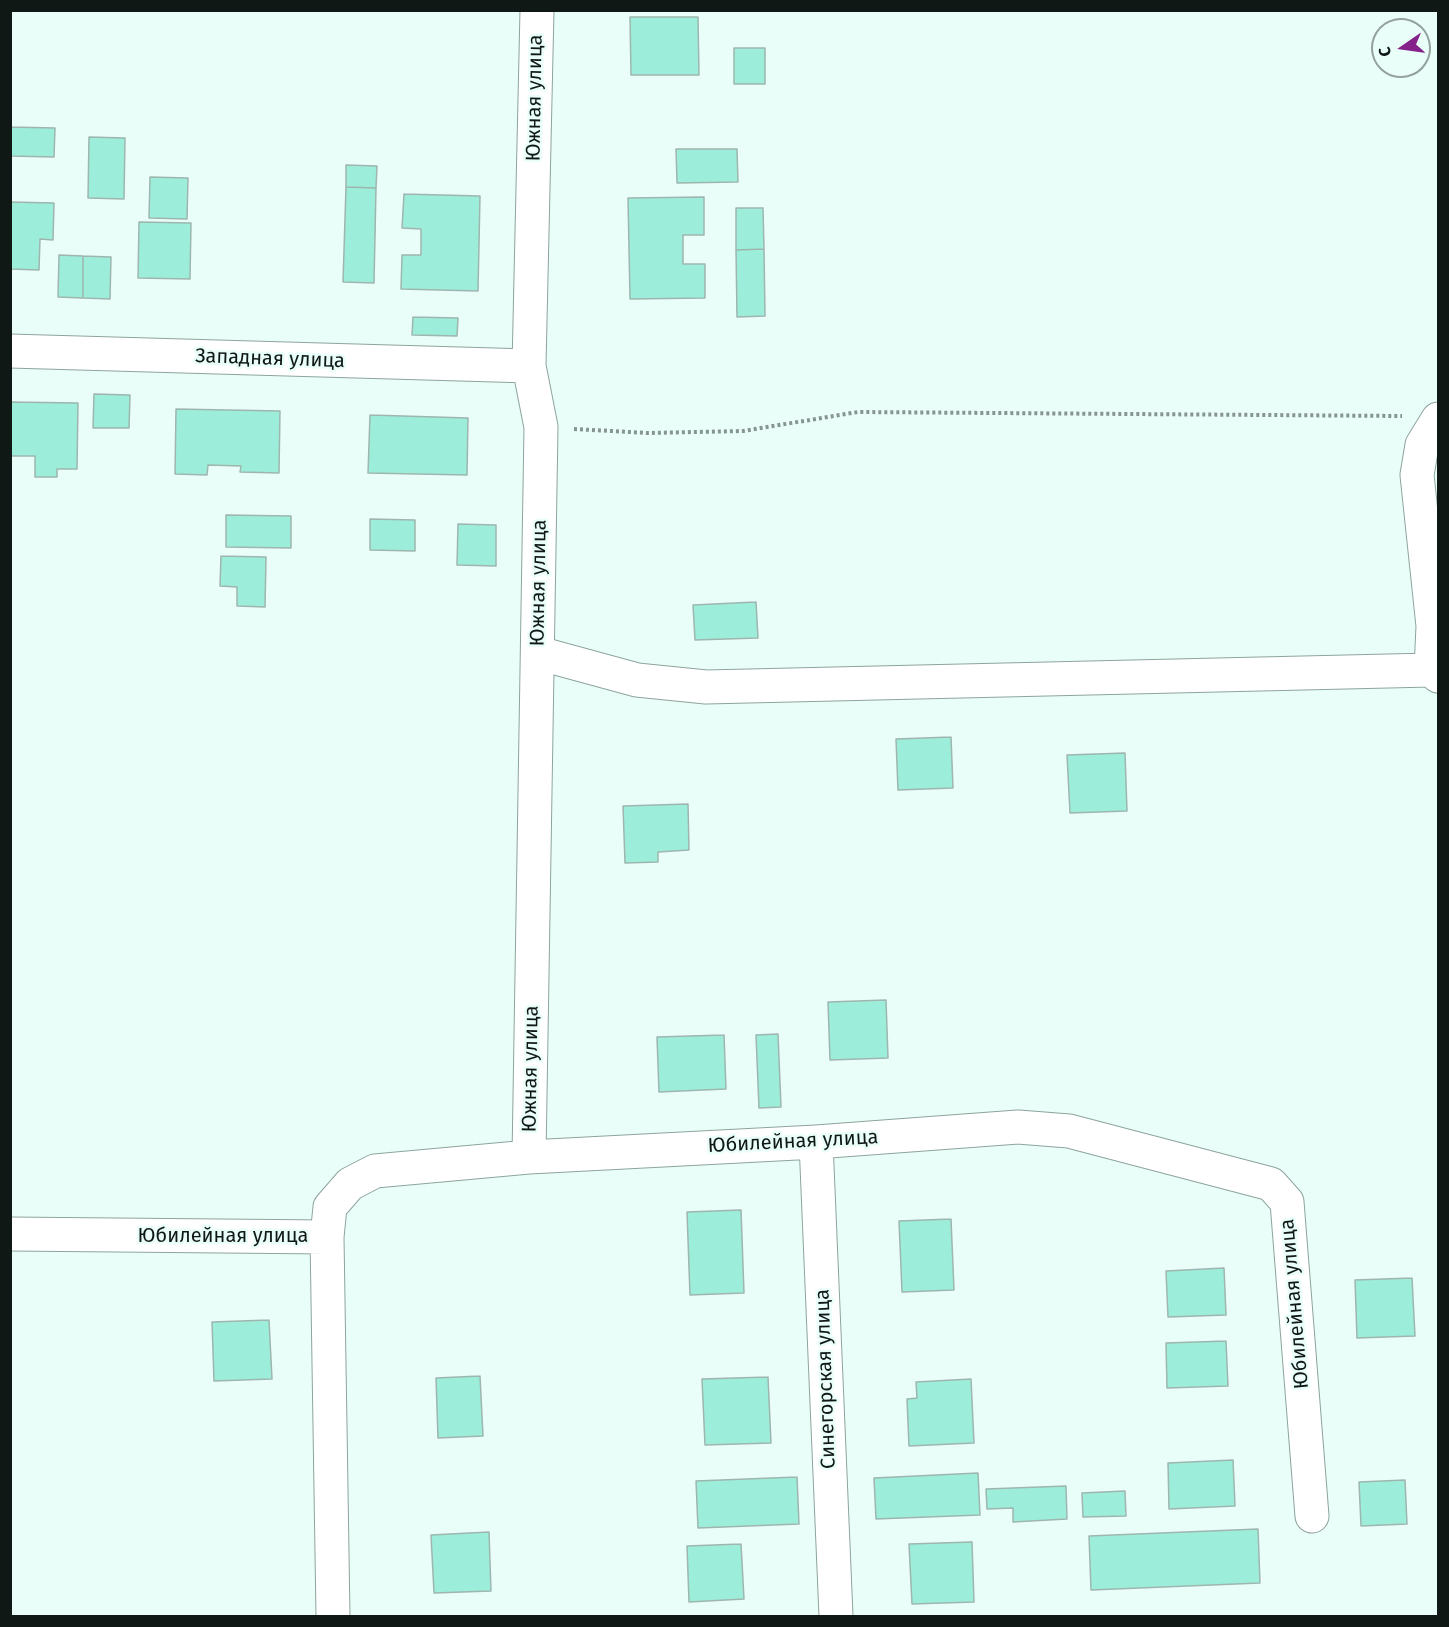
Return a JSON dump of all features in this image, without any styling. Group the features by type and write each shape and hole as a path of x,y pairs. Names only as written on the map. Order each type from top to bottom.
{"street":[{"name":"Южная улица","path":"529,1156 541,427 529,366 537,10"},
{"name":"Западная улица","path":"10,351 529,366"},
{"path":"538,653 637,680 706,687 1435,673 1433,626 1417,475 1422,445 1438,419"},
{"name":"Юбилейная улица","path":"10,1234 327,1237 330,1207 350,1184 375,1171 529,1156 816,1142 1018,1127 1069,1131 1271,1184 1287,1202 1312,1516"},
{"name":"Синегорская улица","path":"816,1142 836,1617"},
{"path":"327,1237 333,1617"}],"path":[{"path":"541,427 648,434 743,431 858,411 1403,416"}],"building":[{"path":"630,17 698,17 699,75 631,75"},
{"path":"734,48 765,48 765,84 734,84"},
{"path":"11,127 55,128 54,157 10,156"},
{"path":"89,137 125,138 124,199 88,198"},
{"path":"676,149 737,149 738,182 677,183"},
{"path":"346,165 377,166 376,188 346,187"},
{"path":"150,177 188,178 187,219 149,218"},
{"path":"346,187 376,188 374,283 343,282"},
{"path":"404,194 480,196 478,291 401,289 402,255 421,255 421,229 402,228"},
{"path":"704,197 704,235 683,235 683,264 705,264 705,298 630,299 628,198"},
{"path":"10,202 54,203 53,240 40,239 39,270 10,269"},
{"path":"736,208 763,208 764,249 736,250"},
{"path":"139,222 191,223 190,279 138,278"},
{"path":"764,249 765,316 737,317 736,250"},
{"path":"59,255 83,256 83,298 58,297"},
{"path":"83,256 111,257 110,299 83,298"},
{"path":"413,317 458,318 457,336 412,335"},
{"path":"94,394 130,395 129,428 93,428"},
{"path":"10,402 78,403 77,469 57,469 57,477 35,477 35,456 10,456"},
{"path":"176,409 280,411 279,473 240,472 241,466 208,465 207,475 175,474"},
{"path":"370,415 468,418 467,475 368,473"},
{"path":"226,515 291,516 291,548 226,547"},
{"path":"370,519 415,520 415,551 370,550"},
{"path":"458,524 496,525 496,566 457,565"},
{"path":"221,556 266,557 265,607 237,606 237,587 220,586"},
{"path":"756,602 758,638 695,640 693,605"},
{"path":"951,737 953,788 898,790 896,739"},
{"path":"1125,753 1127,811 1070,813 1067,755"},
{"path":"688,804 689,850 658,852 658,862 625,863 623,806"},
{"path":"886,1000 888,1058 830,1060 828,1002"},
{"path":"778,1034 781,1107 759,1108 756,1035"},
{"path":"724,1035 726,1089 659,1092 657,1037"},
{"path":"741,1210 744,1293 690,1295 687,1212"},
{"path":"951,1219 954,1290 902,1292 899,1221"},
{"path":"1224,1268 1226,1315 1168,1317 1166,1271"},
{"path":"1412,1278 1415,1336 1357,1338 1355,1280"},
{"path":"269,1320 272,1379 214,1381 212,1322"},
{"path":"1226,1341 1228,1386 1167,1388 1166,1343"},
{"path":"480,1376 483,1436 438,1438 436,1378"},
{"path":"768,1377 771,1443 705,1445 702,1379"},
{"path":"971,1379 974,1443 909,1446 907,1399 917,1398 916,1382"},
{"path":"1233,1460 1235,1506 1169,1509 1168,1463"},
{"path":"978,1473 980,1515 876,1519 874,1478"},
{"path":"797,1477 799,1524 698,1528 696,1481"},
{"path":"1405,1480 1407,1524 1361,1526 1359,1482"},
{"path":"1066,1486 1067,1519 1013,1522 1013,1508 987,1509 986,1489"},
{"path":"1125,1491 1126,1516 1083,1517 1082,1493"},
{"path":"1258,1529 1260,1583 1091,1590 1089,1536"},
{"path":"489,1532 491,1591 434,1593 431,1535"},
{"path":"972,1542 974,1602 912,1604 909,1544"},
{"path":"741,1544 744,1599 689,1602 687,1546"}]}
